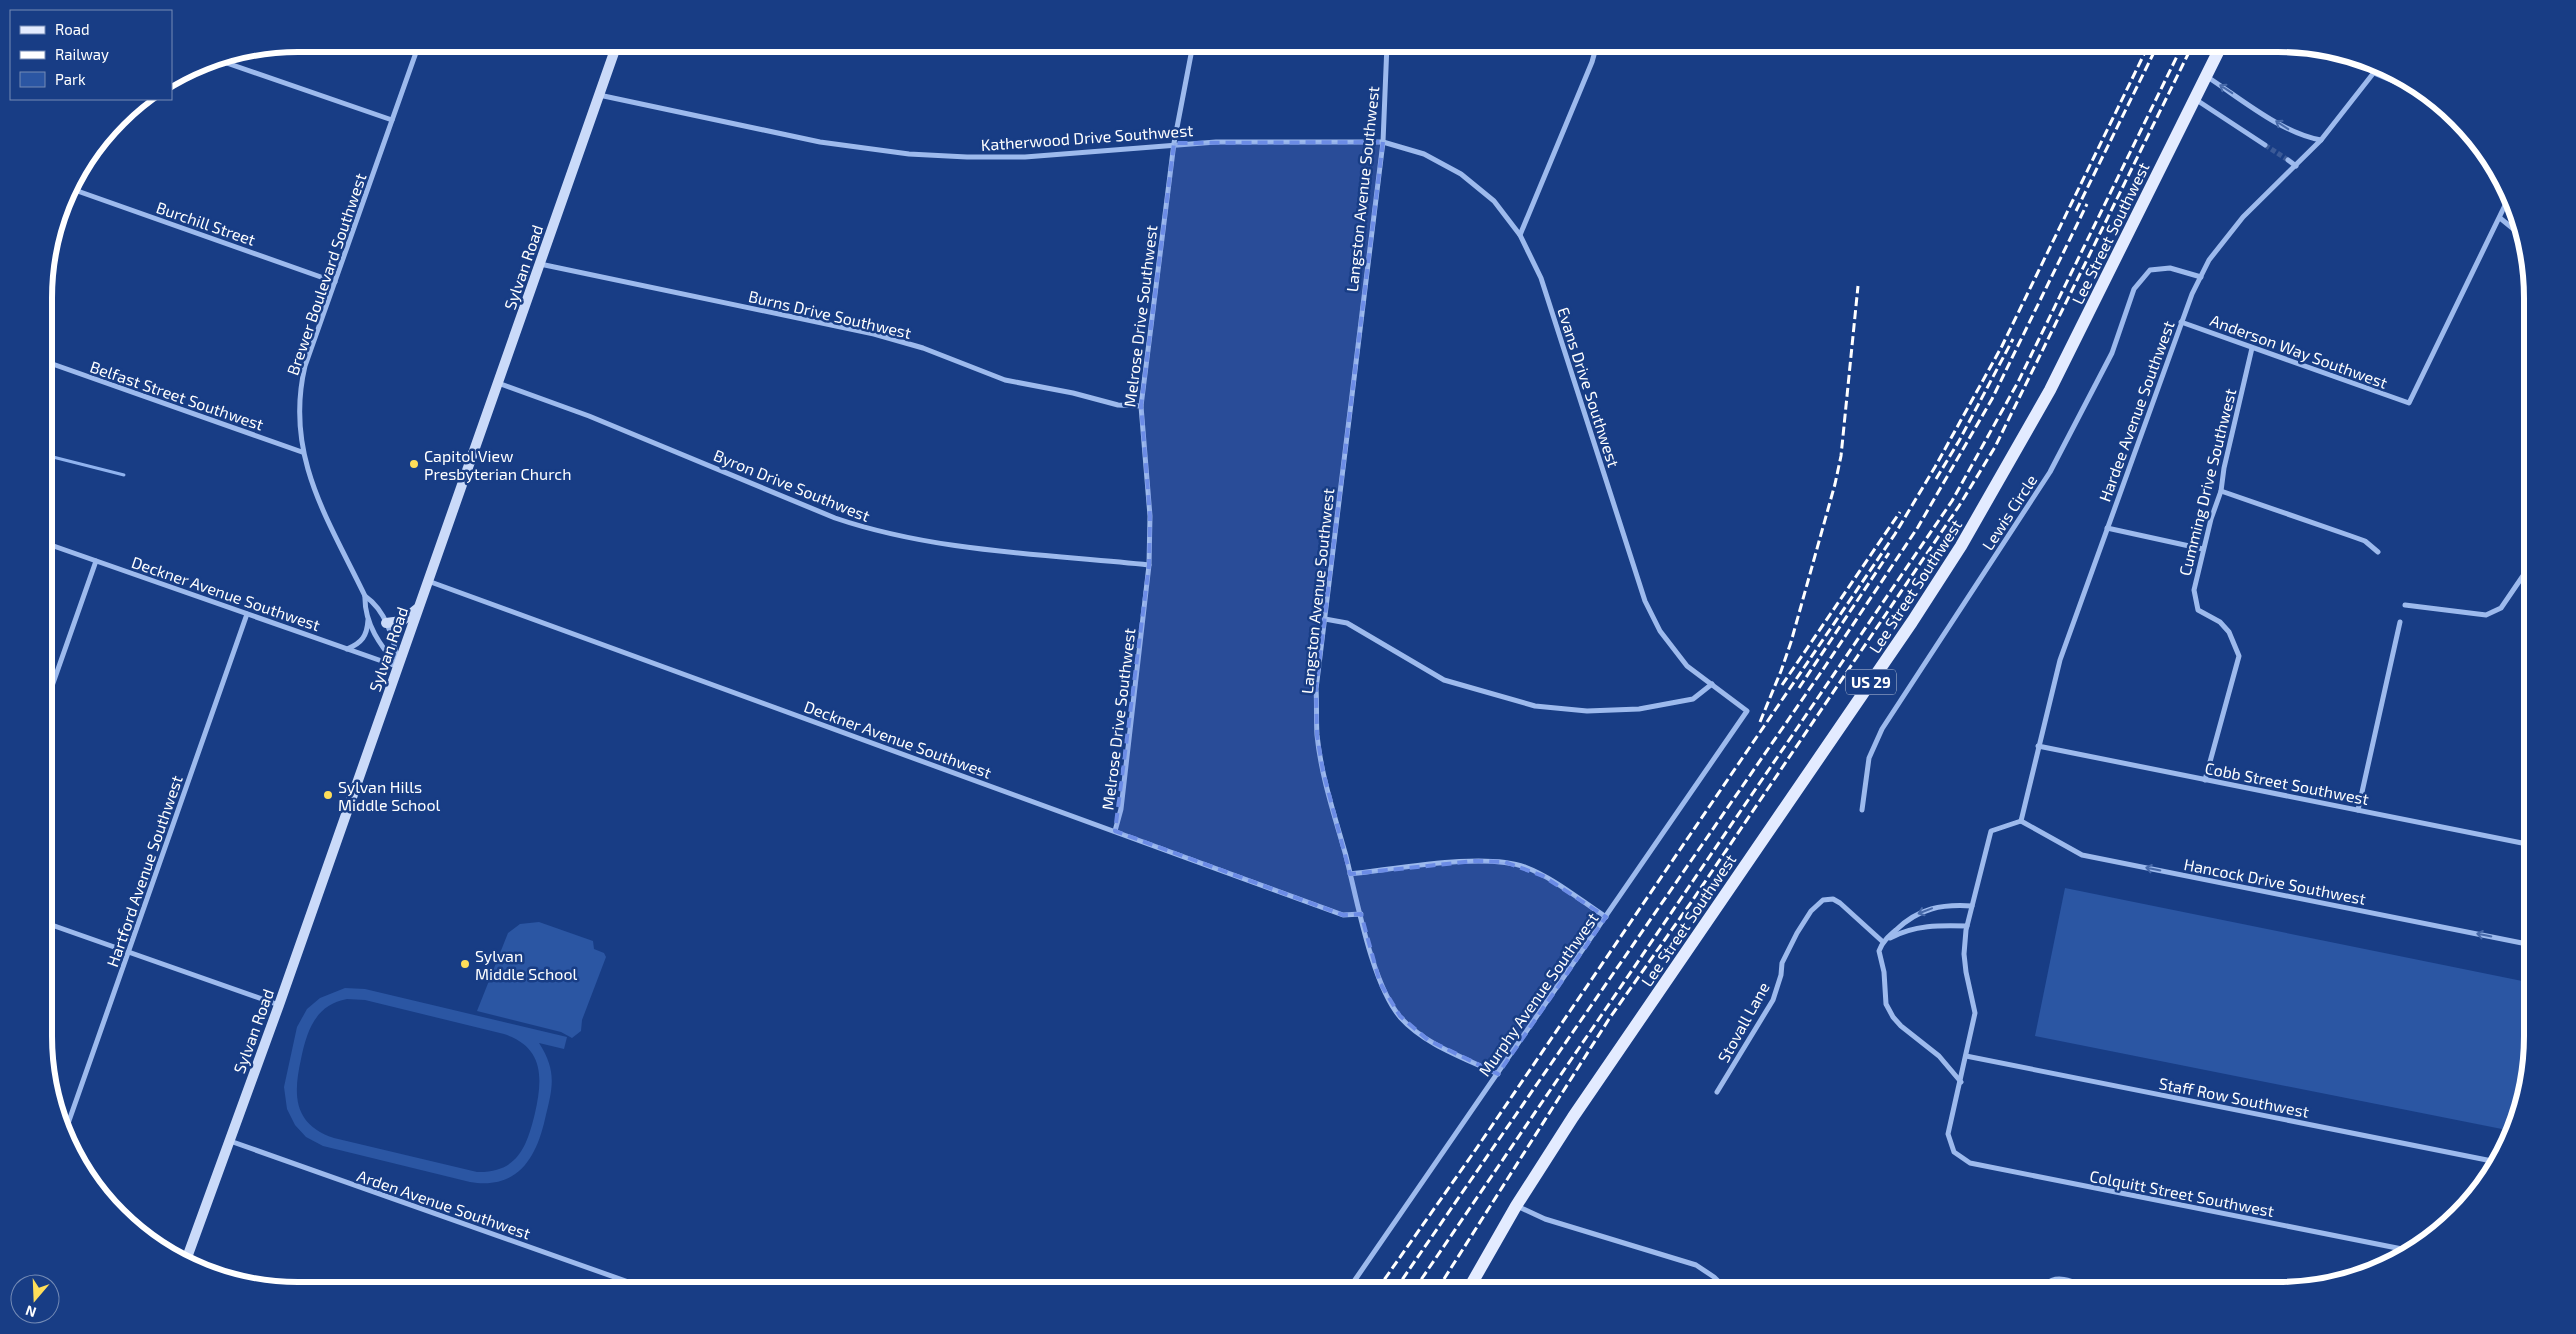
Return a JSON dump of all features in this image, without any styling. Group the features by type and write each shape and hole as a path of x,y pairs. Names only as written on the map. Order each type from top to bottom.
{"main road":[{"name":"Sylvan Road","path":"188,1255 279,1005 614,52"},
{"name":"Lee Street Southwest","path":"1473,1282 1516,1206 1573,1117 1906,630 1961,546 2050,390 2218,52"},
{"path":"386,623 402,621 419,606"}],"street":[{"name":"Brewer Boulevard Southwest","path":"398,667 381,646 368,619 365,611 365,596 315,493 302,452 298,413 302,382 335,282 416,52"},
{"name":"Melrose Drive Southwest","path":"1115,831 1121,809 1149,565 1150,516 1141,406 1174,143 1191,52"},
{"name":"Langston Avenue Southwest","path":"1387,52 1383,142 1316,689 1317,734 1323,772 1380,983 1400,1016 1428,1040 1498,1074"},
{"path":"1520,235 1595,52"},
{"path":"228,63 392,120"},
{"path":"2374,73 2387,79"},
{"name":"Hardee Avenue Southwest","path":"2021,821 2060,660 2181,322 2209,260 2243,217 2321,140 2374,73"},
{"path":"2206,76 2288,129 2305,138 2321,140"},
{"name":"Katherwood Drive Southwest","path":"599,95 820,142 909,154 1025,157 1174,143 1383,142 1424,154 1461,174 1494,201 1520,235"},
{"path":"2195,99 2265,146"},
{"path":"2288,160 2296,166"},
{"name":"Burchill Street","path":"77,191 335,282"},
{"path":"2505,205 2500,218 2513,229"},
{"name":"Anderson Way Southwest","path":"2181,322 2408,403 2500,218"},
{"name":"Evans Drive Southwest","path":"1520,235 1541,278 1645,600 1660,631 1687,666 1747,710"},
{"name":"Burns Drive Southwest","path":"540,264 874,334 923,348 1005,380 1074,393 1118,405 1141,406"},
{"name":"Lewis Circle","path":"1862,810 1868,758 1882,729 2050,472 2112,353 2134,289 2150,270 2170,268 2201,277"},
{"name":"Cumming Drive Southwest","path":"2205,780 2239,656 2229,632 2220,622 2198,610 2194,600 2194,590 2203,549 2221,492 2224,468 2252,348"},
{"name":"Belfast Street Southwest","path":"52,364 302,452"},
{"name":"Byron Drive Southwest","path":"498,383 589,416 835,518 876,532 929,542 1149,565"},
{"path":"2221,492 2351,536 2365,542 2378,552"},
{"path":"2107,528 2203,549"},
{"name":"Deckner Avenue Southwest","path":"52,546 398,667"},
{"path":"52,686 96,562"},
{"path":"2405,605 2486,615 2501,608 2524,574"},
{"name":"Deckner Avenue Southwest","path":"428,580 1343,915 1361,914"},
{"name":"Brewer Boulevard Southwest","path":"365,596 375,602 395,642 398,667"},
{"name":"Hartford Avenue Southwest","path":"68,1122 247,614"},
{"path":"347,649 363,639 366,634 368,619"},
{"path":"1325,619 1347,623 1444,680 1535,706 1587,711 1639,709 1693,698 1712,684"},
{"path":"2358,810 2400,622"},
{"name":"Murphy Avenue Southwest","path":"1354,1282 1747,710"},
{"name":"Cobb Street Southwest","path":"2038,746 2524,843"},
{"path":"1960,1082 1975,1013 1964,954 1967,926 1991,831 2021,821"},
{"name":"Hancock Drive Southwest","path":"2021,821 2082,854 2524,943"},
{"path":"1350,874 1475,861 1505,862 1543,876 1606,917"},
{"name":"Stovall Lane","path":"1717,1092 1773,1000 1781,975 1782,963 1789,946 1823,900 1833,899 1840,903 1883,942"},
{"path":"1960,1082 1939,1056 1900,1026 1893,1017 1886,1004 1884,972 1879,950 1883,942 1909,918 1927,909 1951,904 1972,906"},
{"path":"52,925 279,1005"},
{"path":"1883,942 1904,931 1918,927 1967,926"},
{"name":"Staff Row Southwest","path":"1966,1056 2490,1161"},
{"name":"Colquitt Street Southwest","path":"1960,1082 1948,1134 1953,1149 1960,1158 1970,1164 2401,1249"},
{"name":"Arden Avenue Southwest","path":"229,1141 628,1282"},
{"path":"1516,1206 1545,1219 1696,1266 1719,1282"},
{"path":"2048,1282 2052,1278 2060,1278 2071,1282"}],"highlighted area":[{"path":"1383,142 1316,689 1317,735 1323,771 1350,874 1475,861 1505,862 1543,876 1606,917 1498,1074 1428,1040 1400,1016 1380,983 1361,914 1343,915 1115,831 1149,565 1150,516 1141,406 1174,143"}],"green space":[{"path":"2065,888 2524,981 2524,1036 2519,1084 2505,1130 2035,1036"},
{"path":"539,922 593,941 594,949 604,953 606,957 582,1020 581,1031 572,1038 561,1032 477,1011 508,933 520,924"},
{"path":"345,988 365,989 567,1037 564,1049 539,1043 549,1062 552,1080 548,1108 541,1134 530,1159 512,1176 500,1181 486,1183 470,1182 323,1146 306,1137 295,1125 287,1109 284,1087 297,1027 307,1009 320,998","holes":["347,999 365,1000 504,1034 527,1047 538,1065 538,1100 524,1146 511,1162 502,1168 477,1172 334,1138 310,1125 303,1116 297,1096 298,1072 310,1029 320,1013 336,1002"]}],"waterway":[{"path":"52,457 124,475"}],"tunnel":[{"path":"2265,145 2288,160"}],"railway":[{"path":"1383,1282 1474,1152 1895,534 1935,467 2002,346 2145,52"},
{"path":"2076,211 2154,52"},
{"path":"1419,1282 1952,501 2018,382 2179,52"},
{"path":"1442,1282 1609,1019 1692,901 1959,506 1995,447 2189,52"},
{"path":"1401,1282 1826,665 1918,527 1992,399 2087,204"},
{"path":"1760,722 1791,642 1835,484 1841,456 1858,286"},
{"path":"1936,479 1959,441 2013,339"},
{"path":"1782,685 1900,512"},
{"path":"1799,688 1889,553"}],"place":[{"name":"Capitol View Presbyterian Church","path":"414,464"},
{"name":"Sylvan Hills Middle School","path":"328,795"},
{"name":"Sylvan Middle School","path":"465,964"}]}
